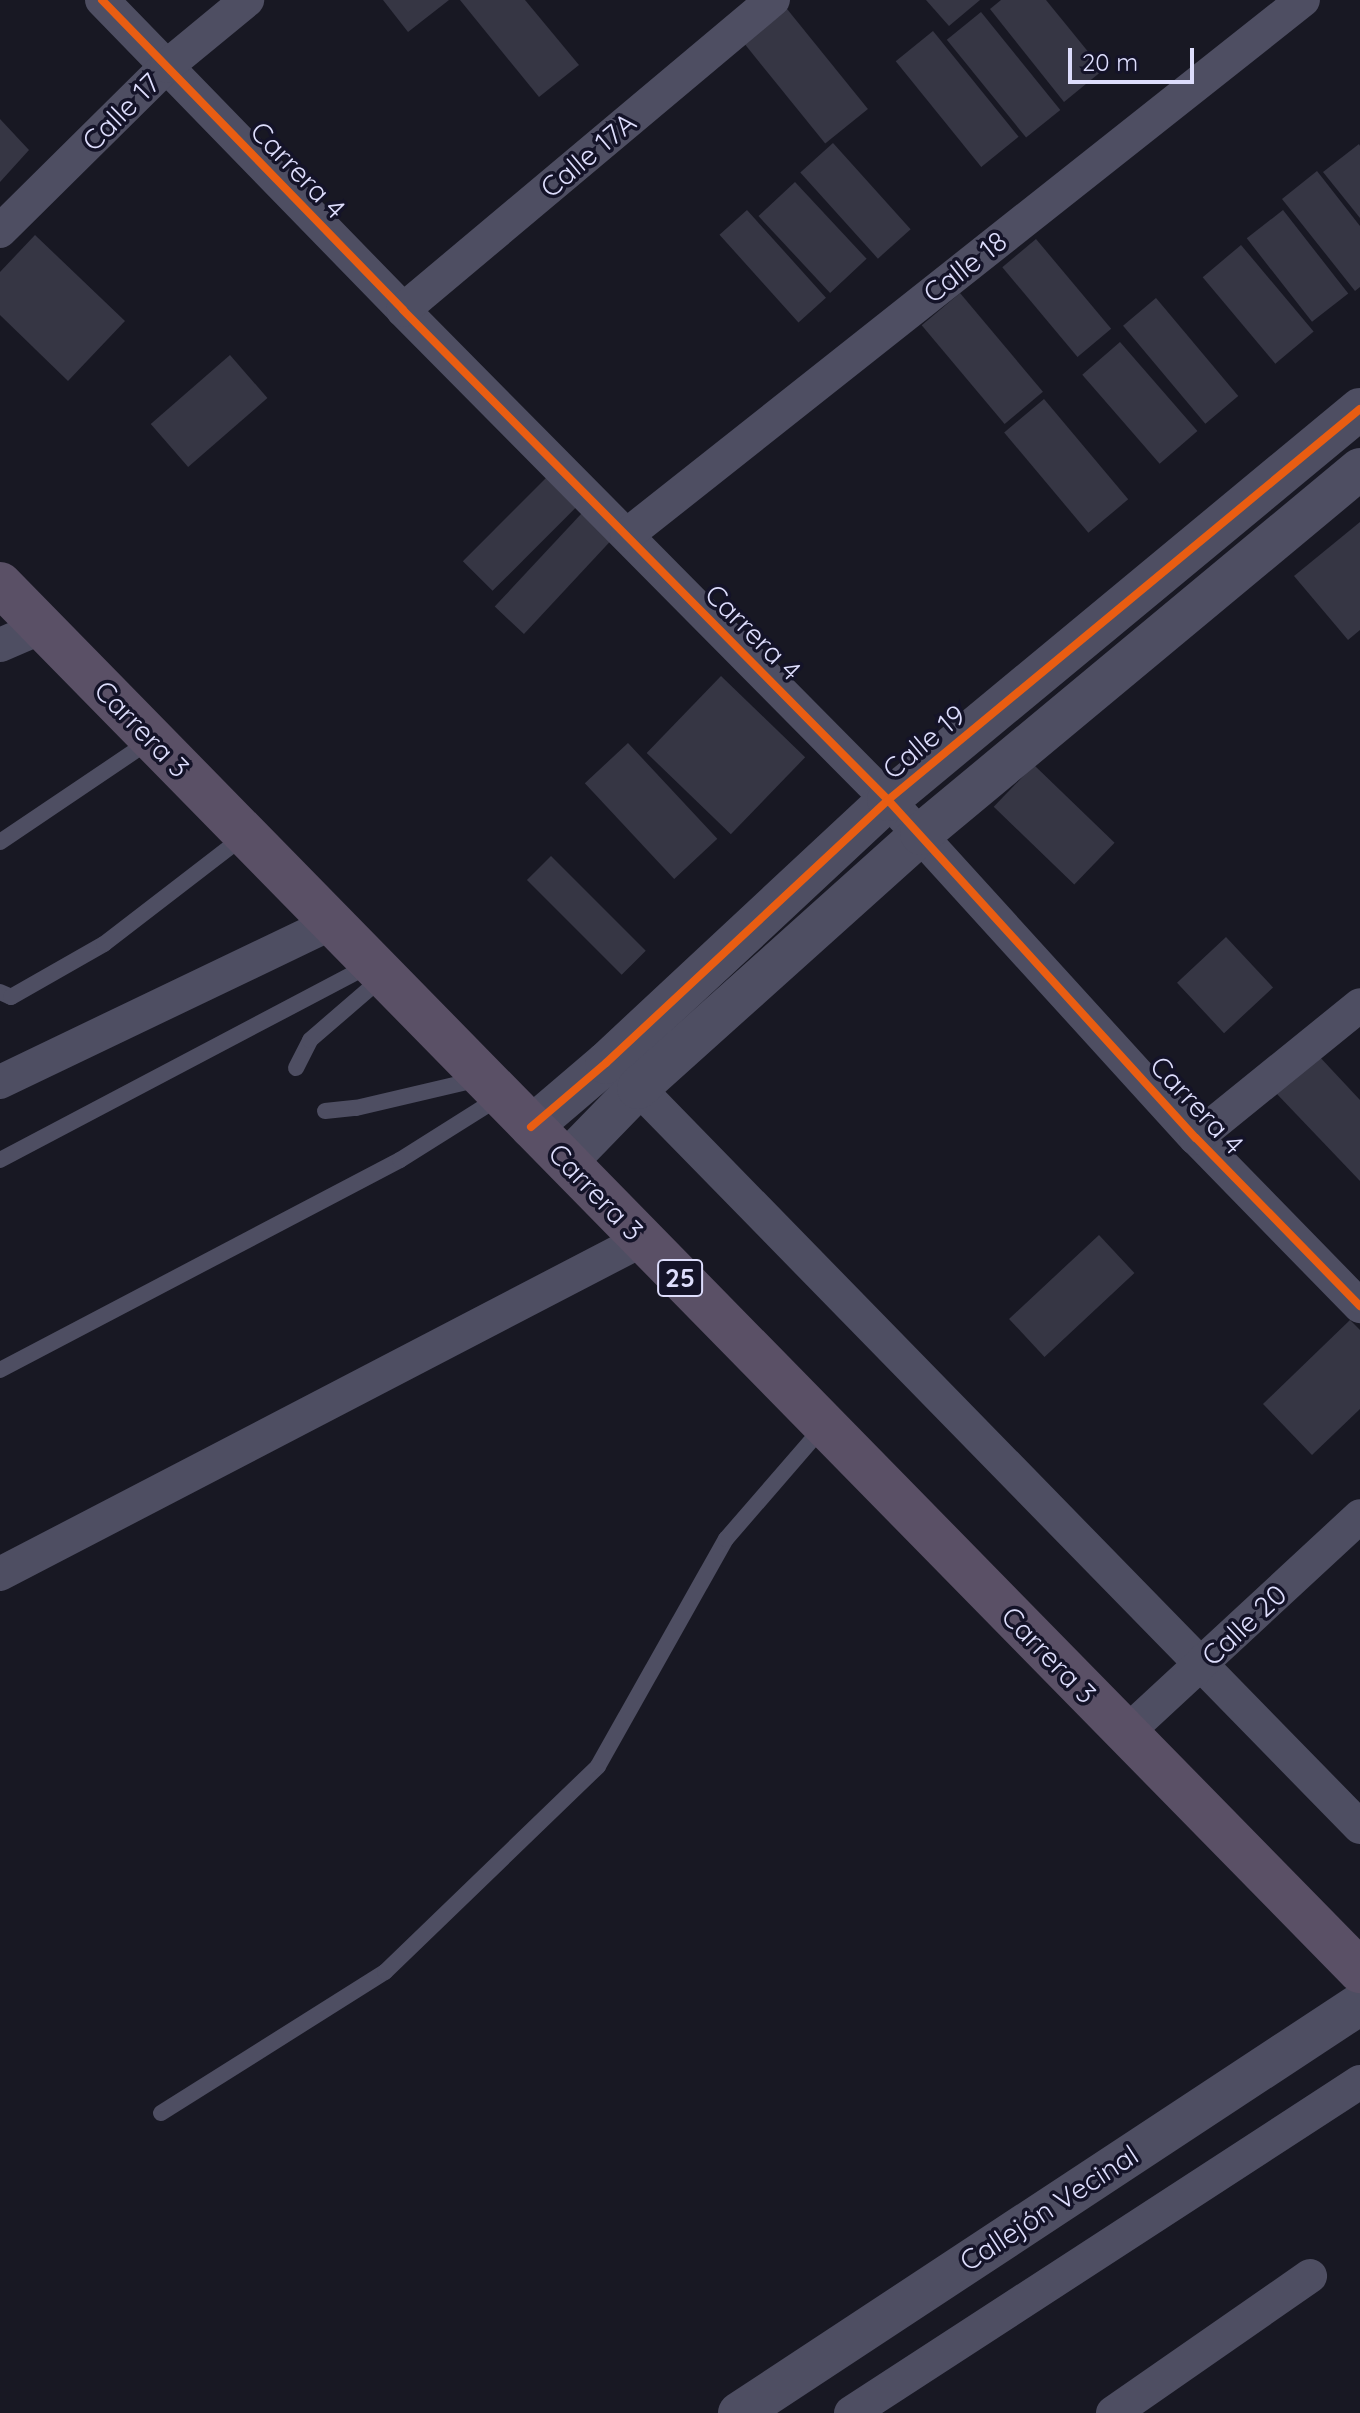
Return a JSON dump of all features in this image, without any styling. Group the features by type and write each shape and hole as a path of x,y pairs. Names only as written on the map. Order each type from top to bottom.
{"highway":[{"name":"Carrera 3","path":"0,584 1360,1971"}],"street":[{"name":"Carrera 4","path":"102,0 403,310 921,834 1196,1138 1360,1306"},
{"name":"Calle 17","path":"0,231 167,66 247,0"},
{"name":"Calle 17A","path":"403,310 773,0"},
{"name":"Calle 18","path":"627,535 1303,0"},
{"name":"Calle 19","path":"566,1162 622,1075 888,800 1360,409"},
{"name":"Calle 19","path":"531,1127 622,1075 921,834 1360,469"},
{"path":"0,645 42,627"},
{"path":"0,1082 332,923"},
{"path":"1196,1138 1360,1005"},
{"path":"622,1075 1360,1827"},
{"path":"0,1574 642,1240"},
{"name":"Calle 20","path":"1126,1733 1360,1516"},
{"name":"Callejón Vecinal","path":"739,2413 1360,2004"},
{"path":"851,2413 1360,2082"},
{"path":"1113,2413 1310,2276"}],"lane":[{"path":"0,842 152,739"},
{"path":"0,992 11,997 104,944 246,834"},
{"path":"296,1068 310,1040 378,970"},
{"path":"0,1160 268,1022 378,970"},
{"path":"325,1111 493,1087"},
{"path":"0,1370 400,1160 493,1087"},
{"path":"161,2113 385,1972 598,1766 726,1539 824,1425"}],"building":[{"path":"383,0 449,0 408,32"},
{"path":"460,0 525,0 579,65 539,97"},
{"path":"926,0 980,0 949,26"},
{"path":"1001,0 1046,0 1103,70 1064,102 990,9"},
{"path":"783,4 868,109 825,144 740,39"},
{"path":"981,12 1060,110 1026,138 947,40"},
{"path":"933,31 1019,137 981,167 896,61"},
{"path":"0,119 29,150 0,182"},
{"path":"833,143 911,229 878,259 800,172"},
{"path":"1360,146 1360,218 1323,172"},
{"path":"1317,171 1360,226 1360,287 1355,291 1282,199"},
{"path":"795,182 867,259 830,293 758,216"},
{"path":"747,210 826,298 798,322 720,235"},
{"path":"1283,210 1348,294 1312,322 1247,238"},
{"path":"35,235 125,321 68,381 0,315 0,272"},
{"path":"1036,239 1111,329 1078,357 1002,267"},
{"path":"1241,245 1314,332 1275,364 1203,277"},
{"path":"960,293 1043,392 1005,424 922,325"},
{"path":"1156,298 1238,396 1205,424 1123,326"},
{"path":"1120,342 1197,431 1160,464 1082,375"},
{"path":"230,355 267,398 188,467 151,424"},
{"path":"1044,399 1128,499 1088,533 1004,432"},
{"path":"547,477 577,507 493,591 463,561"},
{"path":"582,513 611,540 524,634 495,607"},
{"path":"1360,522 1360,630 1348,640 1294,576"},
{"path":"721,676 805,757 731,834 647,753"},
{"path":"628,743 717,839 674,879 585,783"},
{"path":"1034,765 1115,843 1074,885 994,807"},
{"path":"551,856 646,951 622,975 527,880"},
{"path":"1226,937 1273,987 1224,1033 1177,983"},
{"path":"1317,1054 1360,1100 1360,1181 1276,1093"},
{"path":"1099,1235 1134,1273 1045,1357 1009,1319"},
{"path":"1350,1320 1360,1330 1360,1409 1312,1455 1263,1404"}],"cycle path":[{"path":"102,0 403,310 888,800 1196,1138 1360,1306"},
{"path":"531,1127 606,1063 888,800 1360,409"}]}
